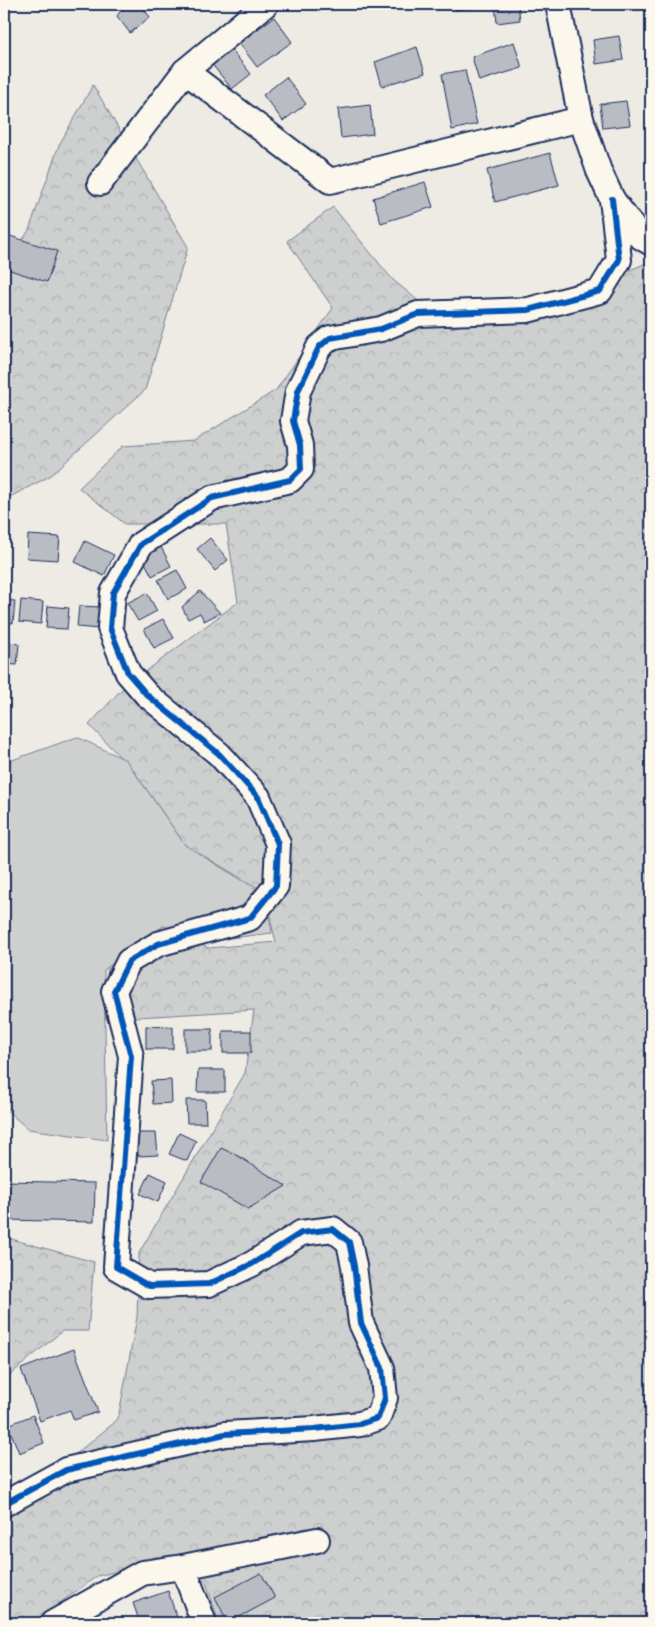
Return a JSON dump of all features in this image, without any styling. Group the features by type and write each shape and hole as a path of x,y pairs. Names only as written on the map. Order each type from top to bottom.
{"street":[{"path":"100,183 185,70 266,4"},
{"path":"558,4 581,119 599,171 612,199 638,236 651,243"},
{"path":"185,70 330,181 581,119"},
{"path":"4,1504 66,1470 225,1434 314,1429 360,1424 378,1418 385,1398 382,1368 361,1323 349,1242 333,1229 301,1233 252,1264 210,1284 150,1286 116,1267 131,1056 114,990 129,961 158,944 250,918 276,886 278,844 258,797 219,754 147,695 128,673 110,628 113,593 141,544 212,498 290,480 301,469 300,445 293,421 298,391 319,347 330,338 381,329 418,314 528,310 600,292 619,260 612,199"},
{"path":"53,1623 142,1573 183,1567 318,1540"},
{"path":"183,1567 204,1623"}],"green space":[{"path":"646,4 651,4 651,31 645,10"},
{"path":"93,85 188,247 145,390 50,476 4,500 4,270 29,230 59,145"},
{"path":"333,207 392,279 451,328 579,292 651,261 651,1623 219,1623 206,1582 157,1562 97,1576 39,1618 7,1621 4,1619 4,1511 114,1423 119,1414 137,1317 139,1253 245,1073 254,1010 105,1019 108,966 160,927 209,948 276,942 263,891 185,845 133,770 89,725 121,690 238,602 226,524 125,524 79,488 123,446 194,441 276,390 333,308 287,241"},
{"path":"77,737 126,760 185,845 266,895 272,933 214,940 163,926 104,970 107,1140 28,1129 4,1108 4,763"},
{"path":"4,1237 94,1262 88,1331 62,1331 4,1380"}],"building":[{"path":"118,4 140,4 150,17 130,33 117,16 122,9"},
{"path":"454,4 518,4 520,20 497,23 495,5 455,10"},
{"path":"274,17 292,42 257,67 239,43"},
{"path":"619,36 623,60 596,64 593,40"},
{"path":"514,42 522,68 479,81 472,57"},
{"path":"229,47 251,74 232,89 210,62"},
{"path":"417,47 425,73 382,86 375,62"},
{"path":"465,70 477,124 452,130 442,74"},
{"path":"286,77 306,104 283,121 263,95"},
{"path":"626,101 630,125 603,128 600,104"},
{"path":"370,105 373,134 341,138 338,109"},
{"path":"550,153 559,185 495,202 487,170"},
{"path":"425,182 433,207 381,223 373,198"},
{"path":"4,234 57,251 47,282 4,268"},
{"path":"28,535 60,537 58,560 27,558"},
{"path":"210,538 228,560 215,571 197,549"},
{"path":"85,541 114,555 104,576 75,562"},
{"path":"161,547 171,566 152,576 142,557"},
{"path":"177,570 187,589 168,599 158,580"},
{"path":"200,591 220,613 204,621 200,613 188,619 182,607"},
{"path":"147,593 157,611 138,621 127,603"},
{"path":"4,600 15,601 13,623 4,622"},
{"path":"21,600 43,602 41,624 19,622"},
{"path":"48,606 69,608 67,629 46,628"},
{"path":"79,606 100,607 99,629 77,627"},
{"path":"163,619 174,638 154,648 144,629"},
{"path":"4,642 19,644 17,665 4,664"},
{"path":"146,1026 173,1027 173,1049 146,1049"},
{"path":"185,1029 212,1029 212,1051 185,1051"},
{"path":"223,1031 251,1031 251,1053 223,1053"},
{"path":"198,1070 225,1070 225,1092 197,1092"},
{"path":"171,1080 172,1103 153,1104 151,1081"},
{"path":"186,1100 205,1100 206,1123 187,1123"},
{"path":"137,1133 156,1133 158,1155 138,1156"},
{"path":"179,1133 196,1141 187,1161 169,1154"},
{"path":"221,1148 238,1156 286,1186 248,1209 201,1182"},
{"path":"150,1173 167,1181 158,1202 140,1194"},
{"path":"5,1181 95,1183 94,1222 4,1220"},
{"path":"74,1349 98,1412 74,1420 70,1410 40,1421 21,1369"},
{"path":"33,1415 44,1443 19,1453 8,1425"},
{"path":"4,1454 9,1466 4,1468"},
{"path":"261,1573 275,1598 228,1623 215,1597"},
{"path":"168,1591 177,1618 160,1623 140,1623 133,1603"},
{"path":"112,1617 114,1623 99,1623"}],"cycle path":[{"path":"4,1504 66,1470 225,1434 314,1429 360,1424 378,1418 385,1398 382,1368 361,1323 349,1242 333,1229 301,1233 252,1264 209,1284 149,1286 116,1267 131,1056 114,991 129,961 158,944 250,918 276,886 278,844 258,797 219,754 147,695 128,673 110,628 113,593 141,544 212,498 290,480 301,469 300,445 293,421 298,391 319,347 330,338 381,329 418,314 528,310 600,291 619,260 612,199"}]}
